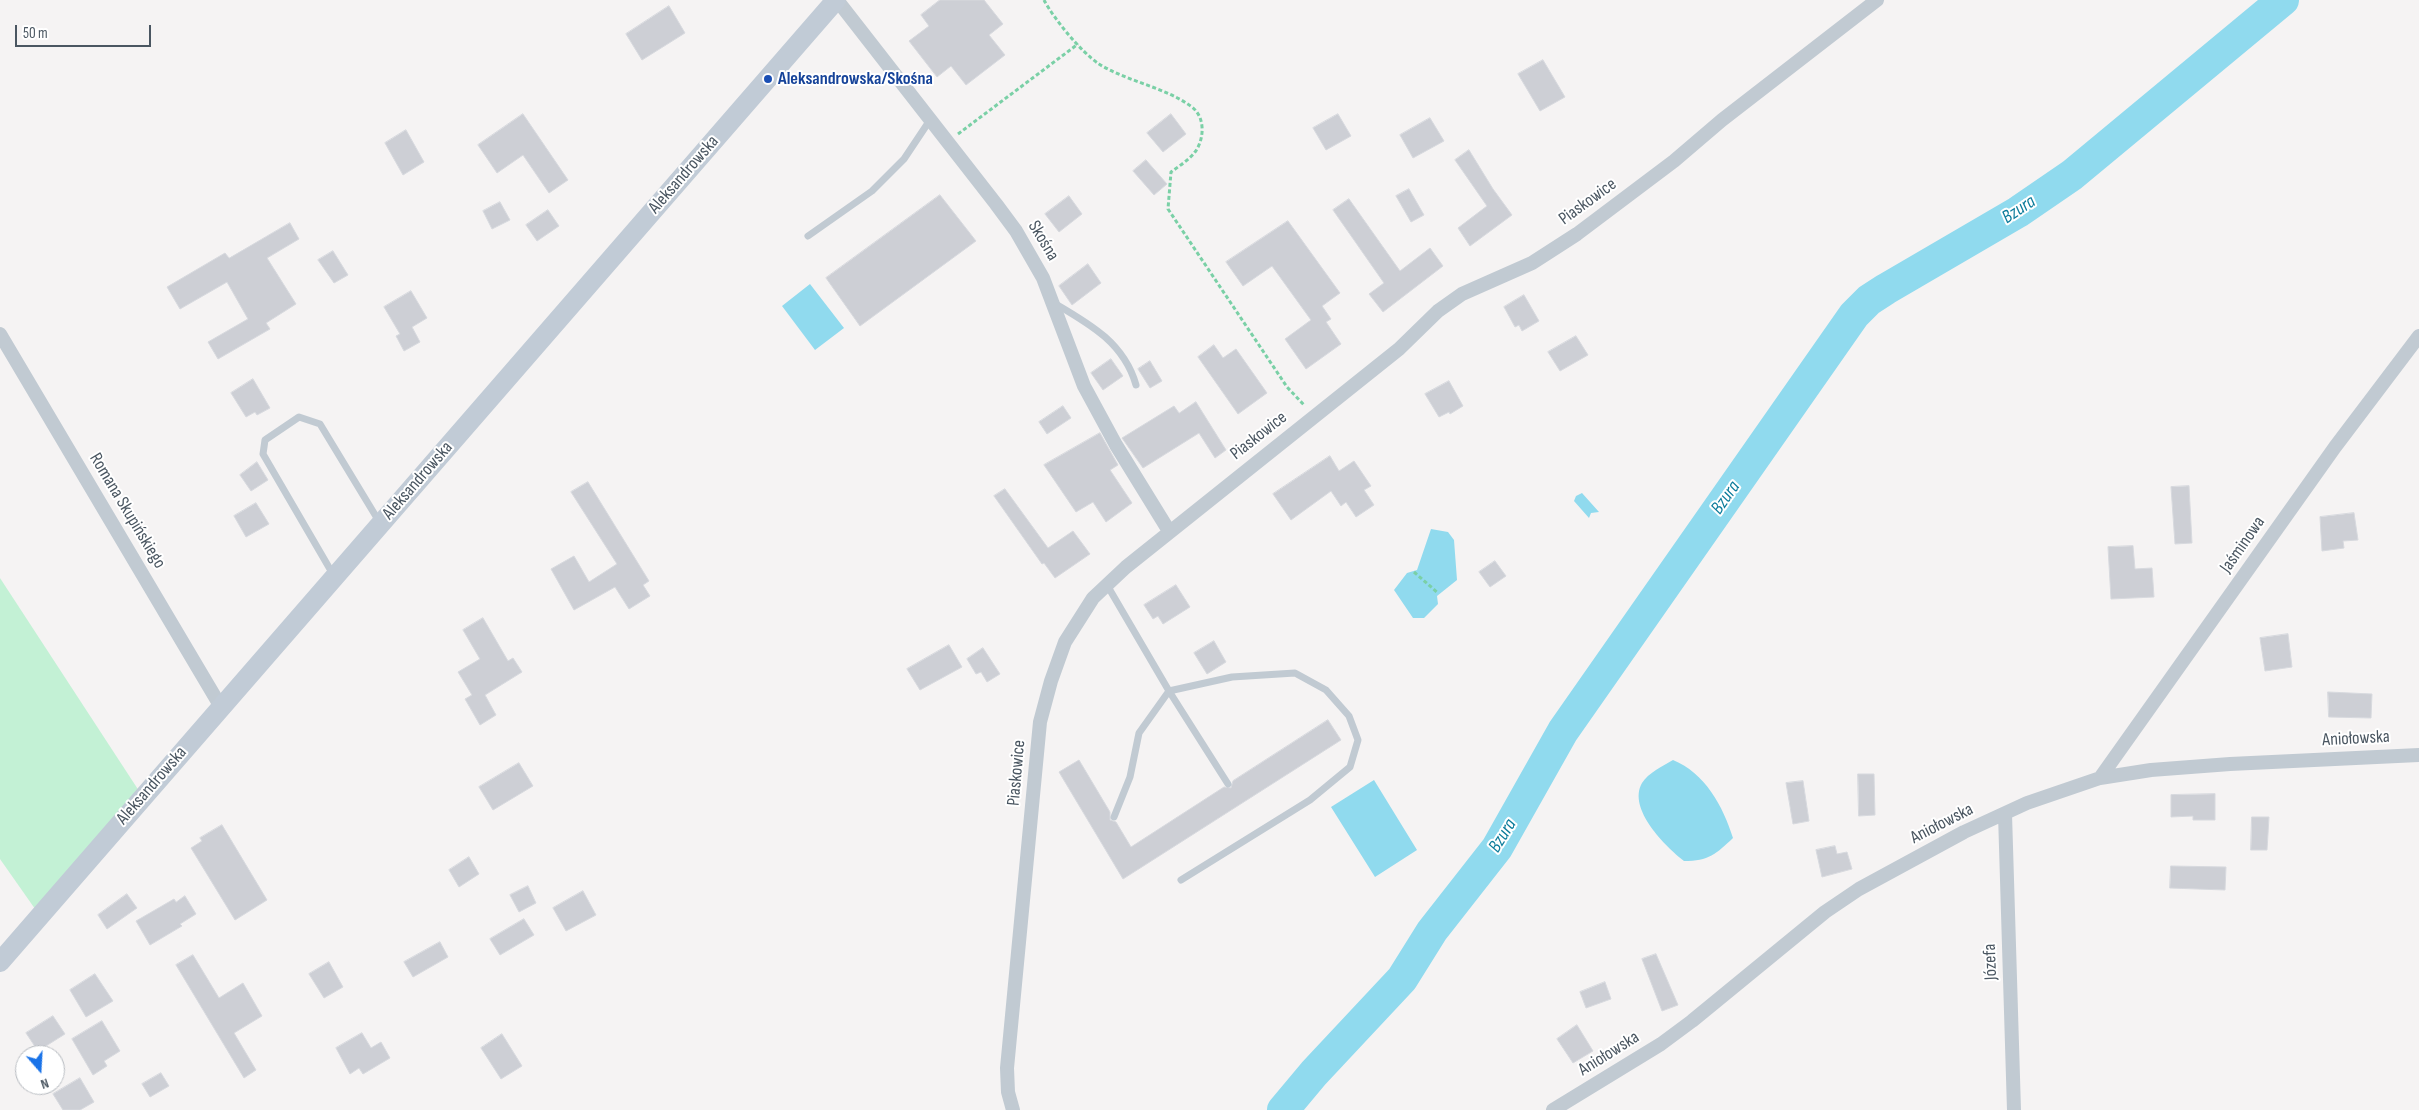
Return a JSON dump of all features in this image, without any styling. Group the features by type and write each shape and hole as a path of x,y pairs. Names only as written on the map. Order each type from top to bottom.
{"main road":[{"name":"Aleksandrowska","path":"0,962 837,0"}],"street":[{"name":"Skośna","path":"837,0 1016,231 1039,270 1084,386 1169,531"},
{"name":"Piaskowice","path":"1013,1110 1008,1092 1006,1068 1040,722 1065,642 1092,598 1169,531 1399,349 1438,311 1462,294 1532,263 1578,234 1674,161 1722,120 1877,0"},
{"name":"Romana Skupińskiego","path":"0,334 222,707"},
{"name":"Jaśminowa","path":"2100,778 2335,447 2419,336"},
{"name":"Aniołowska","path":"1553,1110 1668,1038 1825,912 1859,889 1964,832 2027,802 2100,778 2151,770 2230,764 2419,755"},
{"name":"Józefa","path":"2005,814 2014,1110"}],"lane":[{"path":"808,236 872,191 904,158 930,120"},
{"path":"1052,302 1107,337 1123,355 1136,385"},
{"path":"334,577 263,454 265,440 299,417 320,424 381,524"},
{"path":"1106,585 1169,691 1228,784"},
{"path":"1114,817 1130,777 1139,733 1169,691 1232,677 1295,673 1326,690 1349,716 1358,740 1350,767 1310,800 1181,880"}],"path":[{"path":"1044,0 1078,44 1098,63 1140,83 1167,93 1194,108 1200,118 1203,136 1194,153 1171,172 1168,209 1287,387 1314,417"},
{"path":"947,142 1078,44"},
{"path":"1414,572 1438,593"}],"green space":[{"path":"0,578 143,797 40,916 0,859"}],"water":[{"path":"810,284 844,328 815,350 782,306"},
{"path":"1582,493 1599,512 1591,513 1589,518 1574,501 1576,496"},
{"path":"1431,529 1448,532 1454,540 1457,580 1437,596 1438,604 1424,618 1413,618 1394,590 1407,573 1417,570"},
{"path":"1673,760 1694,773 1703,782 1718,803 1729,826 1733,838 1712,856 1700,860 1684,861 1659,837 1644,815 1639,793 1642,783 1656,770"},
{"path":"1374,780 1417,850 1375,877 1331,807"}],"building":[{"path":"940,0 984,0 1003,24 989,35 1005,55 966,85 951,66 937,77 909,41 929,26 921,15"},
{"path":"669,6 685,33 642,60 626,34"},
{"path":"1543,60 1565,97 1540,111 1518,74"},
{"path":"523,114 568,180 549,193 523,155 497,173 478,145"},
{"path":"1171,114 1186,134 1163,152 1147,133"},
{"path":"1338,114 1351,136 1326,150 1313,128"},
{"path":"1430,118 1444,141 1413,158 1400,135"},
{"path":"406,130 424,162 403,175 385,143"},
{"path":"1469,150 1493,189 1512,215 1470,246 1458,228 1487,206 1455,160"},
{"path":"1146,160 1167,184 1154,195 1133,171"},
{"path":"1409,189 1424,215 1411,222 1396,196"},
{"path":"940,195 976,241 860,326 826,278"},
{"path":"1069,196 1082,214 1059,232 1045,214"},
{"path":"1349,199 1400,271 1430,248 1443,266 1383,312 1369,294 1384,283 1333,210"},
{"path":"500,202 510,220 492,229 483,211"},
{"path":"548,210 559,226 537,241 526,225"},
{"path":"1288,221 1340,293 1322,306 1331,319 1326,322 1341,344 1306,369 1285,339 1311,320 1272,266 1243,286 1226,262"},
{"path":"290,223 299,239 267,258 296,304 266,323 270,329 218,359 208,342 248,319 227,282 180,309 167,287 225,253 229,258"},
{"path":"333,251 348,275 334,283 318,260"},
{"path":"1088,264 1101,283 1072,305 1059,286"},
{"path":"411,291 427,318 412,327 420,342 404,351 396,336 400,334 384,307"},
{"path":"1524,295 1539,321 1522,331 1519,325 1515,327 1504,307"},
{"path":"1576,336 1588,355 1560,371 1548,352"},
{"path":"1214,345 1223,358 1236,349 1267,393 1238,414 1198,357"},
{"path":"1111,359 1123,376 1103,390 1091,373"},
{"path":"1150,361 1162,381 1150,388 1138,369"},
{"path":"253,379 270,408 257,415 255,412 246,417 231,393"},
{"path":"1449,381 1463,406 1450,414 1449,412 1439,417 1425,394"},
{"path":"1196,402 1226,450 1215,458 1199,433 1143,468 1122,438 1174,406 1179,413"},
{"path":"1063,406 1071,418 1047,434 1039,422"},
{"path":"1100,433 1118,465 1110,470 1132,503 1106,522 1093,502 1076,512 1044,465"},
{"path":"1330,456 1339,471 1354,461 1371,486 1364,490 1374,505 1356,517 1346,502 1341,506 1331,491 1291,520 1273,494"},
{"path":"257,462 268,480 251,491 240,475"},
{"path":"588,482 649,581 643,585 650,596 629,609 615,587 574,610 551,569 574,556 589,582 617,564 571,492"},
{"path":"2189,486 2192,543 2175,544 2171,487"},
{"path":"1005,489 1048,548 1073,531 1090,554 1055,578 1044,563 1042,564 994,496"},
{"path":"256,503 269,524 246,537 234,516"},
{"path":"2354,513 2358,540 2343,541 2344,548 2322,551 2320,517"},
{"path":"2133,546 2135,569 2152,568 2154,597 2111,599 2108,547"},
{"path":"1495,561 1506,576 1490,587 1479,572"},
{"path":"1176,585 1190,607 1163,624 1158,616 1153,619 1144,605"},
{"path":"483,618 508,661 513,658 522,672 485,695 496,715 480,725 465,699 472,695 458,672 480,659 463,630"},
{"path":"2288,634 2292,667 2265,671 2260,638"},
{"path":"1214,641 1226,662 1207,674 1194,653"},
{"path":"949,645 962,667 920,690 907,669"},
{"path":"983,648 1000,674 987,682 981,672 976,674 967,659"},
{"path":"2328,692 2372,694 2371,718 2329,717"},
{"path":"1328,720 1341,740 1123,879 1059,772 1079,760 1110,812 1110,820 1116,822 1131,847 1224,787 1231,788 1233,781"},
{"path":"519,763 533,786 493,810 479,787"},
{"path":"1858,774 1874,774 1875,815 1859,816"},
{"path":"1803,781 1809,821 1793,824 1786,783"},
{"path":"2215,794 2215,820 2193,820 2193,816 2171,817 2171,795"},
{"path":"2252,817 2269,817 2267,850 2251,850"},
{"path":"222,825 267,900 235,920 191,848 202,841 200,838"},
{"path":"1835,846 1837,854 1847,852 1852,869 1822,877 1816,850"},
{"path":"469,857 479,874 459,887 449,870"},
{"path":"2171,866 2226,867 2225,890 2170,888"},
{"path":"528,886 536,903 519,912 510,895"},
{"path":"583,891 596,915 566,931 553,908"},
{"path":"127,894 137,908 107,929 98,915"},
{"path":"185,896 196,914 180,924 182,926 150,945 136,921 174,899 176,902"},
{"path":"524,919 534,935 500,955 490,939"},
{"path":"440,942 448,957 413,977 404,962"},
{"path":"1656,954 1678,1005 1662,1011 1642,959"},
{"path":"193,955 219,998 243,983 262,1016 234,1033 256,1070 244,1078 176,965"},
{"path":"329,962 343,987 324,998 309,974"},
{"path":"95,974 113,1001 86,1017 70,990"},
{"path":"1605,982 1611,999 1586,1008 1580,992"},
{"path":"53,1016 65,1034 48,1045 34,1045 26,1033"},
{"path":"102,1021 120,1051 104,1061 107,1066 93,1075 72,1039"},
{"path":"1577,1025 1593,1051 1573,1063 1557,1039"},
{"path":"362,1033 371,1048 381,1042 390,1058 363,1074 359,1068 350,1074 336,1048"},
{"path":"502,1034 522,1066 501,1079 481,1048"},
{"path":"161,1073 169,1086 150,1097 142,1084"},
{"path":"80,1078 94,1102 80,1110 63,1110 54,1095 65,1095 65,1087"}],"waterway":[{"name":"Bzura","path":"1283,1110 1314,1073 1402,979 1432,931 1497,848 1563,731 1854,315 1869,300 1886,289 2018,212 2072,175 2283,0"}],"place":[{"name":"Aleksandrowska/Skośna","path":"768,79"}]}
